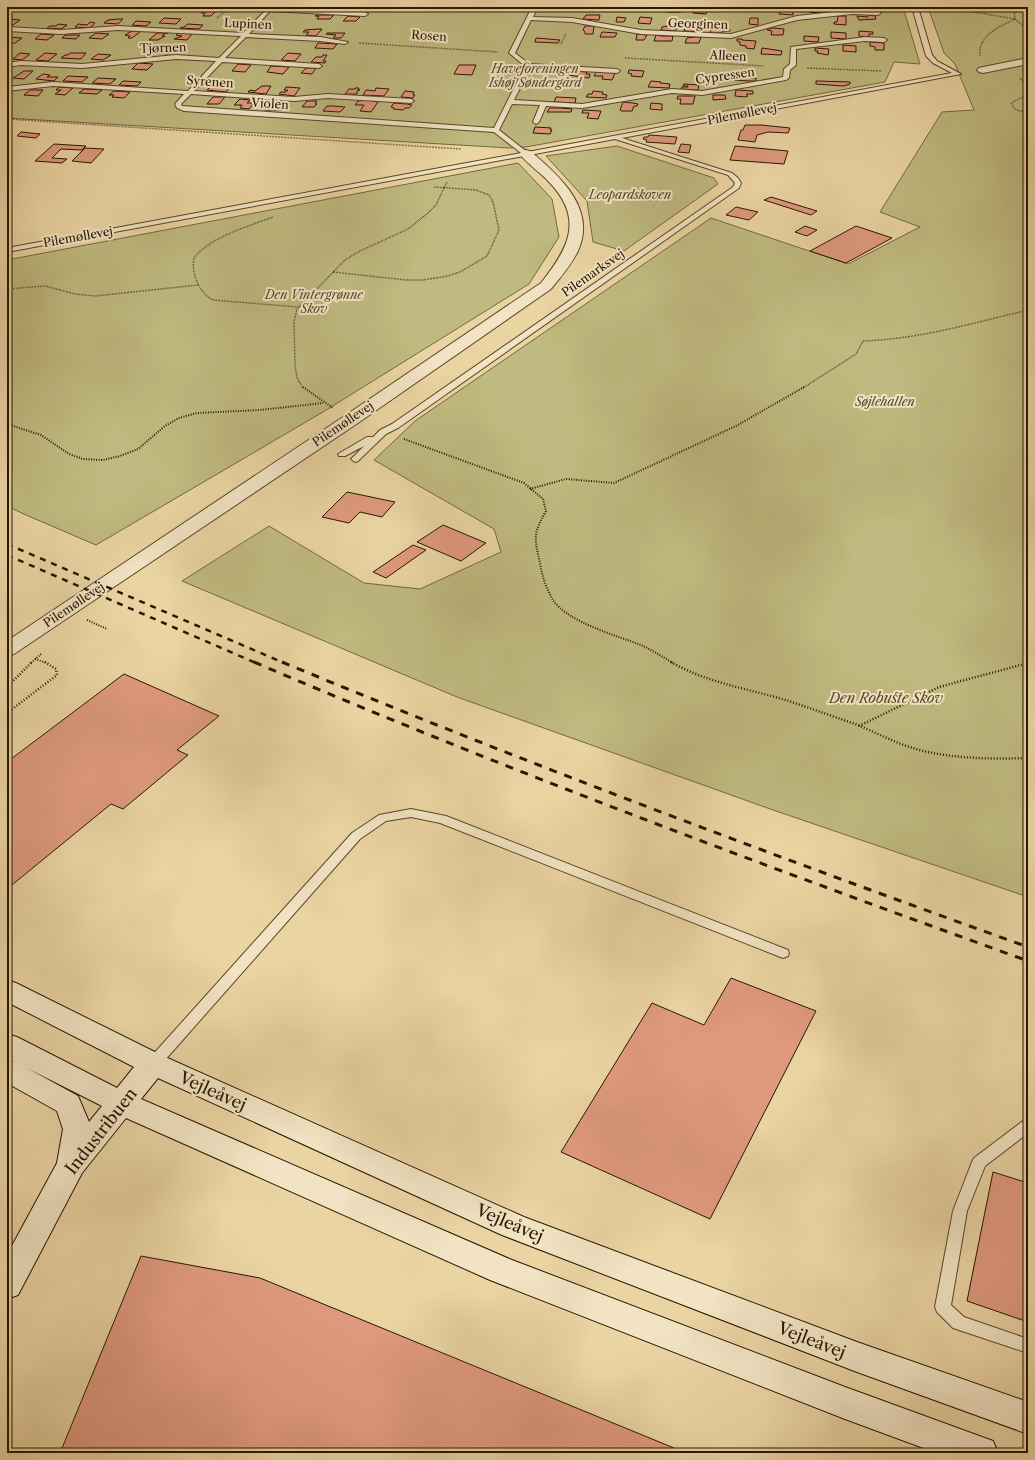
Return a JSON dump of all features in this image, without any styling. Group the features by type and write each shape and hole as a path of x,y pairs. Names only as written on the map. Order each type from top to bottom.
{"street":[{"path":"983,70 1028,62"},
{"name":"Pilemøllevej","path":"7,650 352,419 546,286 562,266 574,244 576,226 575,211 567,194 552,176 526,154"},
{"name":"Vejleåvej","path":"7,990 153,1064 514,1226 858,1357 1028,1418"},
{"path":"7,1045 121,1103 501,1270 844,1403 981,1453"},
{"name":"Industribuen","path":"7,1284 72,1164 153,1064"},
{"path":"7,1070 68,1104 78,1129 72,1164"}],"lane":[{"path":"535,7 512,52 528,66 617,71"},
{"name":"Pilemøllevej","path":"7,250 958,74 935,62 929,56 915,7"},
{"path":"269,8 365,14"},
{"name":"Violen","path":"269,8 178,104 179,107 184,110 496,130"},
{"name":"Georginen","path":"530,18 572,20 641,32 731,36 768,25 791,25 787,20 852,12 878,13"},
{"name":"Lupinen","path":"7,29 61,32 118,28 246,34 345,42"},
{"name":"Cypressen","path":"510,102 582,106 672,91 702,93 786,78 787,68 792,65 793,48 865,39 884,40"},
{"name":"Tjørnen","path":"7,65 21,63 82,66 176,57 319,66"},
{"path":"526,154 496,130 528,66"},
{"name":"Syrenen","path":"7,89 53,84 294,99 328,96 411,101"},
{"path":"536,122 544,104"},
{"name":"Pilemarksvej","path":"355,459 383,432 736,188 738,183 730,174 616,138"},
{"path":"342,454 383,432"},
{"path":"153,1064 356,836 383,818 411,813 442,819 783,953"},
{"path":"1028,1125 979,1162 960,1211 943,1307 959,1323 1028,1346"}],"path":[{"path":"944,7 1015,19 1028,30"},
{"path":"1015,19 1014,10 1017,7"},
{"path":"1015,19 988,34 980,44 979,52 981,59 995,68 1028,83"},
{"name":"Rosen","path":"345,42 512,52"},
{"name":"Alleen","path":"622,58 888,72"},
{"path":"1028,94 1011,103 1013,108 1018,111 1028,112"},
{"path":"7,119 466,150"},
{"path":"352,419 323,403 304,389 297,378 295,365 294,322 299,307 345,260 417,223 436,205 450,175 449,168"},
{"path":"333,272 406,280 423,280 448,276 460,272 487,256 499,230 496,214 489,195 476,190 431,187"},
{"path":"278,215 224,237 199,252 194,258 193,262 199,285 206,297 213,300 299,307"},
{"path":"7,289 44,286 58,288 75,294 95,296 199,285"},
{"path":"530,488 566,479 614,483 738,425 823,376 856,354 864,341 886,341 907,338 1028,310"},
{"path":"7,424 41,435 69,454 83,459 103,460 120,456 138,449 165,426 179,418 196,412 260,410 323,403"},
{"path":"383,432 524,484 543,499 546,511 537,527 535,541 543,579 554,601 573,617 607,633 643,646 681,668 706,679 759,692 859,726 889,740 928,752 989,759 1028,758"},
{"path":"86,620 107,629"},
{"path":"7,713 56,675 56,670 34,659"},
{"path":"859,726 939,687 1028,663"}],"green space":[{"name":"Haveforeningen Ishøj Søndergård","path":"7,7 903,7 920,64 894,62 885,82 526,147 509,148 7,118"},
{"path":"928,7 1028,7 1028,897 773,810 457,697 182,581 269,526 364,583 420,589 501,552 494,529 374,460 415,421 711,218 848,264 920,227 880,212 942,112 974,110 955,64 944,53"},
{"name":"Leopardskoven","path":"617,146 714,178 718,184 624,251 593,242 587,201 546,156"},
{"name":"Den Vintergrønne Skov","path":"518,163 552,199 559,237 529,284 323,412 96,545 7,506 7,260"}],"building":[{"path":"106,7 116,7 111,11 101,11"},
{"path":"324,7 340,7 338,10 322,9"},
{"path":"359,7 368,7 364,12 355,11"},
{"path":"669,7 683,8 681,12 667,12"},
{"path":"735,7 734,11 721,11 722,8"},
{"path":"810,7 820,7 819,13 809,12"},
{"path":"828,7 847,7 847,10 828,10"},
{"path":"860,7 873,7 874,10 858,10"},
{"path":"690,8 709,9 706,14 693,13 694,11 689,11"},
{"path":"793,9 793,15 779,14 780,10"},
{"path":"204,10 217,10 211,16 203,16 205,13 201,13"},
{"path":"334,15 330,19 317,19 319,16 315,16"},
{"path":"586,15 600,15 599,20 583,19"},
{"path":"868,15 875,16 876,19 859,20 857,16 868,17"},
{"path":"348,16 360,17 356,21 343,21"},
{"path":"838,16 846,16 846,25 834,24 834,22 837,22"},
{"path":"617,17 626,18 624,22 616,22"},
{"path":"640,17 652,18 650,24 638,23"},
{"path":"164,18 181,19 176,24 159,23"},
{"path":"750,18 758,18 758,25 749,24"},
{"path":"9,19 20,20 10,27 7,26 7,21"},
{"path":"123,19 118,24 104,23 108,20"},
{"path":"136,21 151,22 146,26 132,25"},
{"path":"90,22 95,23 90,28 75,27 78,24 87,25"},
{"path":"58,24 67,25 61,29 47,28 50,26 56,26"},
{"path":"188,24 203,25 199,29 180,28"},
{"path":"585,26 594,26 593,34 585,34 583,30"},
{"path":"695,26 704,27 703,32 684,31 685,28 695,28"},
{"path":"662,27 677,27 675,31 661,30"},
{"path":"726,27 725,29 730,29 730,31 710,33 712,28"},
{"path":"772,28 784,29 783,35 771,35 772,31 767,30"},
{"path":"322,29 316,36 306,35 309,32 303,32 305,30"},
{"path":"132,31 141,31 132,38 128,38 130,36 125,35"},
{"path":"859,31 873,32 873,34 869,34 869,37 859,36"},
{"path":"602,32 617,33 615,37 600,37"},
{"path":"831,32 846,33 846,39 831,38"},
{"path":"96,33 109,34 102,39 89,38"},
{"path":"157,33 168,33 164,34 162,36 165,36 158,40 149,40"},
{"path":"178,33 192,34 187,40 174,39 182,36 176,35"},
{"path":"345,33 341,38 333,38 336,35 326,34"},
{"path":"41,34 54,35 47,40 35,39"},
{"path":"637,34 647,35 644,40 636,40"},
{"path":"65,35 80,35 76,39 62,38"},
{"path":"656,35 673,36 672,41 654,41"},
{"path":"804,36 819,37 818,42 804,41"},
{"path":"7,37 22,38 15,43 7,43"},
{"path":"701,37 699,43 685,43 687,38"},
{"path":"536,38 560,40 558,43 535,42"},
{"path":"737,39 756,41 754,49 746,48 746,46 740,45 740,42 737,41"},
{"path":"870,42 884,43 884,50 875,50 875,47 870,46"},
{"path":"318,43 337,44 333,49 315,48"},
{"path":"843,45 856,46 856,52 843,51"},
{"path":"762,48 782,51 781,55 761,54"},
{"path":"815,48 829,49 828,55 817,53 818,51 815,51"},
{"path":"151,49 175,50 168,54 148,52"},
{"path":"20,53 30,54 22,60 13,59"},
{"path":"45,53 57,54 48,61 36,60"},
{"path":"70,53 86,53 81,59 61,58"},
{"path":"288,53 301,54 295,61 281,60"},
{"path":"98,54 111,55 103,60 91,59"},
{"path":"323,55 327,55 323,61 326,61 325,63 311,62 316,57 322,57"},
{"path":"138,63 153,64 147,70 132,69"},
{"path":"238,64 251,65 245,72 232,71"},
{"path":"459,65 476,65 472,75 454,74"},
{"path":"271,66 289,67 283,74 267,72"},
{"path":"306,68 316,68 312,74 301,73"},
{"path":"629,70 644,71 642,77 631,76 632,74 628,73"},
{"path":"24,71 33,71 24,79 13,78"},
{"path":"570,71 587,72 586,74 590,74 589,78 568,75"},
{"path":"596,72 615,73 612,80 602,79 603,76 594,76"},
{"path":"43,74 50,75 47,77 58,77 54,81 36,79"},
{"path":"68,76 88,77 82,82 63,81"},
{"path":"727,76 756,78 756,81 726,80"},
{"path":"98,78 116,79 110,84 92,83"},
{"path":"123,81 141,82 137,86 119,85"},
{"path":"651,81 670,84 669,88 648,87"},
{"path":"816,81 850,82 850,84 843,86 816,84"},
{"path":"684,84 699,85 698,90 681,89 682,87 688,87 683,86"},
{"path":"212,85 231,86 226,92 207,90"},
{"path":"262,86 271,86 266,94 248,92 250,90 255,91"},
{"path":"59,87 73,88 65,95 55,94 61,90 56,90"},
{"path":"286,87 300,88 294,96 279,94 288,90 284,90"},
{"path":"359,88 358,90 360,90 357,91 357,94 345,94 349,89"},
{"path":"376,88 389,89 384,96 363,95 366,90 375,91"},
{"path":"84,89 102,90 97,94 79,93"},
{"path":"30,90 43,90 38,96 24,95"},
{"path":"736,90 753,91 753,94 746,94 748,96 745,97 735,96"},
{"path":"114,91 130,92 124,98 112,97 114,95 109,95"},
{"path":"405,91 414,92 413,95 415,95 413,98 401,97"},
{"path":"593,91 603,92 602,94 607,95 606,98 586,97 588,94 592,94"},
{"path":"713,95 725,95 726,99 713,100"},
{"path":"678,96 695,96 693,104 680,104 681,99 677,99"},
{"path":"213,97 225,97 219,104 207,104"},
{"path":"556,97 576,98 575,103 554,102"},
{"path":"240,99 250,100 247,103 254,103 249,109 240,108 242,105 234,105"},
{"path":"368,100 378,102 371,112 360,111 364,105 355,105 358,101"},
{"path":"279,101 289,102 282,110 265,110 268,106 275,106"},
{"path":"307,101 317,101 315,104 317,104 314,107 302,107"},
{"path":"623,102 638,104 637,106 634,106 632,111 622,111 620,110"},
{"path":"394,103 412,105 403,110 393,109 394,108 391,107"},
{"path":"651,103 662,104 662,110 650,109"},
{"path":"327,106 345,107 340,112 323,111"},
{"path":"550,108 572,109 571,112 547,112"},
{"path":"583,110 601,111 598,119 587,118 589,113 582,113"},
{"path":"745,125 790,128 788,133 768,132 757,135 755,142 738,140 741,130 743,130"},
{"path":"535,127 551,128 550,130 552,130 550,134 533,133"},
{"path":"21,132 40,134 36,138 17,136"},
{"path":"649,135 677,137 675,144 646,142 647,140 643,139"},
{"path":"54,144 86,146 82,150 61,149 52,158 67,159 62,163 35,161"},
{"path":"681,144 691,145 689,153 678,152"},
{"path":"735,146 788,151 784,164 730,160"},
{"path":"85,148 104,149 91,163 72,161"},
{"path":"771,197 817,211 811,215 764,200"},
{"path":"736,207 758,212 749,220 726,215"},
{"path":"805,226 817,230 807,236 795,232"},
{"path":"856,226 892,238 846,263 810,251"},
{"path":"347,492 395,502 382,517 360,512 349,523 322,517"},
{"path":"443,525 486,543 461,561 417,542"},
{"path":"413,545 426,550 386,578 373,572"},
{"path":"124,674 219,716 177,750 188,755 123,809 111,804 7,889 7,762"},
{"path":"731,978 816,1011 710,1219 561,1152 652,1003 704,1025"},
{"path":"993,1172 1028,1183 1028,1322 967,1301"},
{"path":"141,1256 260,1278 674,1448 674,1453 60,1453"}],"railway":[{"path":"7,544 284,663"},
{"path":"7,555 256,663"},
{"path":"254,662 542,780 736,854 1028,961"},
{"path":"282,662 467,737 653,809 1028,947"}],"park label":[{"name":"Søjlehallen","path":"885,402"},
{"name":"Den Robuste Skov","path":"886,698"}]}
